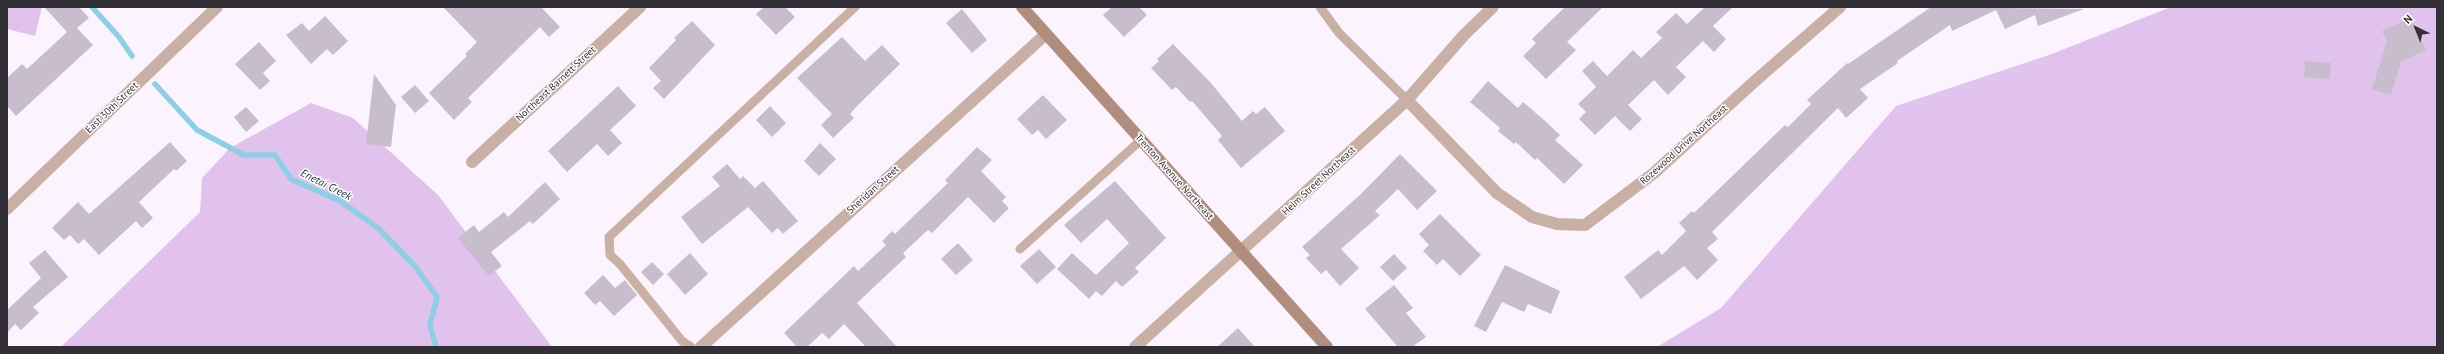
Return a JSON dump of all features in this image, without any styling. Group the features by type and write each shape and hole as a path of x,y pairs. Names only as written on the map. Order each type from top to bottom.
{"main road":[{"name":"Trenton Avenue Northeast","path":"1022,7 1327,347"}],"street":[{"name":"East 30th Street","path":"7,209 217,7"},
{"name":"Northeast Barnett Street","path":"472,162 640,7"},
{"name":"Helm Street Northeast","path":"1135,347 1242,252 1407,100 1464,35 1494,7"},
{"name":"Rozewood Drive Northeast","path":"1407,100 1497,193 1532,216 1557,224 1585,225 1654,173 1755,81 1840,7"},
{"name":"Sheridan Street","path":"701,347 1046,34"}],"lane":[{"path":"691,347 682,341 620,264 610,255 609,237 855,7"},
{"path":"1320,7 1339,33 1407,100"},
{"path":"1020,249 1141,140"}],"shaded area":[{"path":"7,7 42,7 35,36 7,29"},
{"path":"2171,7 2437,7 2437,347 1657,347 1721,308 1896,106 2049,55"},
{"path":"311,103 353,118 438,195 552,347 61,347 200,212 202,178 230,148"}],"building":[{"path":"44,7 79,7 89,18 77,28 93,45 16,116 7,106 7,78 22,64 27,69 67,32"},
{"path":"443,7 541,7 560,27 549,37 540,27 468,98 472,102 454,120 429,93 467,56 465,54 477,42"},
{"path":"764,7 785,7 795,17 776,35 756,14"},
{"path":"1112,7 1139,7 1147,15 1124,37 1103,15"},
{"path":"1565,7 1603,7 1567,42 1576,50 1546,79 1523,56 1536,43 1532,39"},
{"path":"1705,7 1733,7 1713,26 1726,39 1714,52 1703,41 1676,67 1686,77 1668,95 1654,80 1628,105 1642,119 1630,131 1615,116 1595,135 1579,119 1586,112 1578,104 1596,87 1582,71 1593,61 1607,76 1633,50 1641,58 1662,38 1656,32 1676,13 1687,24"},
{"path":"1931,7 2084,9 2038,26 2035,15 2005,29 1996,10 1952,31 1950,25 1897,61 1898,63 1860,89 1868,98 1846,118 1838,108 1712,232 1718,239 1707,248 1718,260 1697,280 1684,266 1641,299 1624,277 1658,250 1662,255 1686,231 1679,223 1692,211 1694,213 1785,125 1788,127 1811,104 1807,100 1847,63 1848,64"},
{"path":"962,9 987,40 972,53 946,23"},
{"path":"325,16 348,41 333,55 327,49 311,64 286,35 302,23 309,31"},
{"path":"2410,18 2426,50 2401,62 2391,95 2372,89 2387,41 2382,31"},
{"path":"692,21 715,45 664,99 653,88 661,81 649,68 676,40 674,38"},
{"path":"842,37 865,61 882,45 900,64 858,105 850,114 854,118 833,138 821,125 832,114 797,78"},
{"path":"259,42 276,61 263,73 270,81 260,90 235,64"},
{"path":"1173,44 1211,83 1242,121 1253,111 1256,114 1265,107 1285,131 1241,168 1218,140 1222,136 1192,101 1190,102 1176,87 1172,90 1151,68 1159,61 1157,59"},
{"path":"2305,61 2331,63 2330,79 2304,77"},
{"path":"374,74 396,105 391,147 366,144"},
{"path":"1488,81 1518,108 1523,102 1544,120 1560,135 1555,140 1583,165 1564,184 1537,158 1535,160 1516,142 1514,144 1498,131 1500,128 1470,102"},
{"path":"415,85 429,101 415,113 401,97"},
{"path":"618,86 636,106 610,130 622,143 608,156 597,144 567,172 548,151"},
{"path":"1043,95 1067,120 1046,139 1038,130 1032,135 1017,119"},
{"path":"770,106 786,123 772,137 756,120"},
{"path":"246,107 259,121 246,132 234,117"},
{"path":"170,142 187,161 176,171 174,169 139,202 153,218 142,228 136,221 99,255 84,239 78,244 70,235 64,240 52,228 78,202 89,214"},
{"path":"820,143 836,159 819,176 804,161"},
{"path":"977,147 992,160 981,171 1006,197 1002,201 1009,208 994,223 968,197 932,233 928,230 903,253 906,257 857,303 897,347 866,347 844,324 829,339 822,333 807,347 797,347 784,333 854,266 858,271 886,245 882,241 892,231 895,234 948,183 945,180"},
{"path":"1400,154 1437,191 1417,210 1398,189 1375,211 1380,215 1341,249 1359,268 1340,286 1326,270 1321,274 1306,258 1310,255 1302,247 1362,193"},
{"path":"727,164 740,179 743,176 755,188 763,181 798,221 783,234 778,228 772,233 748,207 702,244 681,217 720,186 712,177"},
{"path":"1115,181 1166,238 1135,268 1139,272 1122,287 1116,281 1102,296 1096,291 1089,299 1057,269 1072,253 1096,275 1129,243 1107,219 1081,243 1064,225"},
{"path":"545,182 560,199 533,224 530,221 491,252 502,266 489,276 458,238 474,225 479,232 504,212 508,217"},
{"path":"1440,214 1481,255 1460,276 1443,259 1437,265 1423,251 1429,245 1419,234"},
{"path":"958,243 973,260 956,275 941,259"},
{"path":"1039,249 1056,267 1037,284 1020,266"},
{"path":"45,250 68,277 33,307 39,313 21,330 15,324 7,333 7,310 41,278 29,263"},
{"path":"690,253 708,274 685,295 667,274"},
{"path":"1394,254 1407,268 1393,281 1380,267"},
{"path":"652,262 664,274 653,285 641,272"},
{"path":"1505,265 1560,291 1551,314 1528,304 1524,312 1502,302 1486,332 1474,326"},
{"path":"603,275 615,288 625,280 637,295 614,316 600,301 595,305 584,293"},
{"path":"1394,285 1413,308 1406,313 1426,337 1412,347 1398,347 1365,309"},
{"path":"1238,328 1255,347 1217,347"}],"waterway":[{"name":"Enetai Creek","path":"92,7 119,37 132,56"},
{"name":"Enetai Creek","path":"155,84 197,130 244,155 275,155 291,179 340,201 378,228 415,266 437,297 430,325 436,347"}]}
